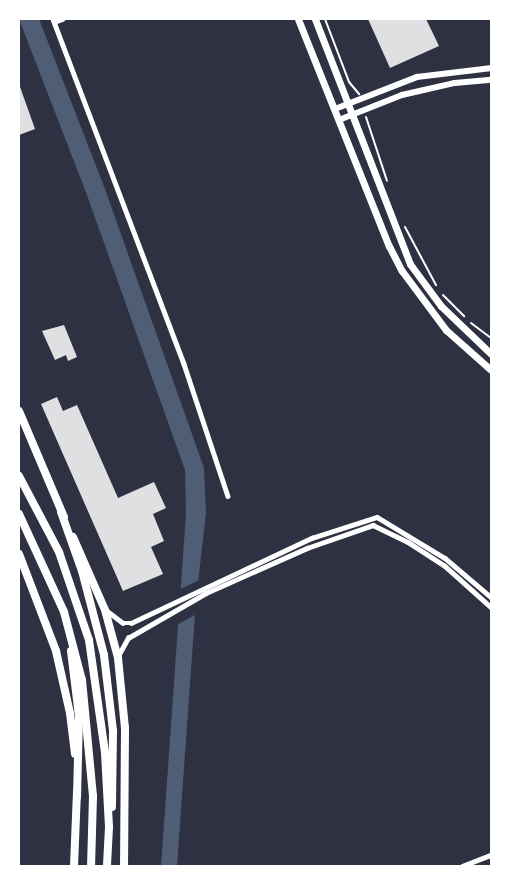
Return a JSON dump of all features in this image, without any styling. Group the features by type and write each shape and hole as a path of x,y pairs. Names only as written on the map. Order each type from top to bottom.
{"main road":[{"path":"298,19 402,271 446,330 491,370"},
{"path":"315,19 410,264 442,306 491,353 482,357 481,362"},
{"path":"19,411 61,512 105,610 118,658 125,728 124,866"},
{"path":"19,476 59,552 89,640 101,713 109,828"},
{"path":"61,512 94,614 107,674 114,787 107,866"},
{"path":"19,514 54,586 74,642 82,680 93,796 91,866"},
{"path":"19,554 56,651 70,712 77,797"},
{"path":"54,586 70,644 75,679 80,749 74,866"}],"street":[{"path":"62,19 54,20 184,364 228,496"},
{"path":"334,109 416,77 491,68"},
{"path":"339,120 402,95 435,87 491,80"},
{"path":"105,610 123,623 132,623 203,587 312,538 377,517 445,558 491,597"},
{"path":"118,658 128,638 206,593 307,548 373,525 408,542 445,566 491,608"},
{"path":"462,866 491,855"}],"path":[{"path":"325,19 349,82 356,90"},
{"path":"366,115 390,189"},
{"path":"404,224 439,290 470,322 491,338"}],"water":[{"path":"19,19 39,19 105,189 204,468 206,513 196,600 177,866 161,866 186,513 185,470 87,195"}],"pier":[{"path":"201,579 198,613 175,626 177,591"}],"building":[{"path":"368,19 426,19 439,46 390,68"},
{"path":"19,84 35,129 19,135"},
{"path":"64,325 77,357 68,361 66,355 55,360 42,331"},
{"path":"57,397 63,411 77,405 118,498 154,482 166,508 153,514 164,541 151,547 163,574 123,591 41,404"}]}
